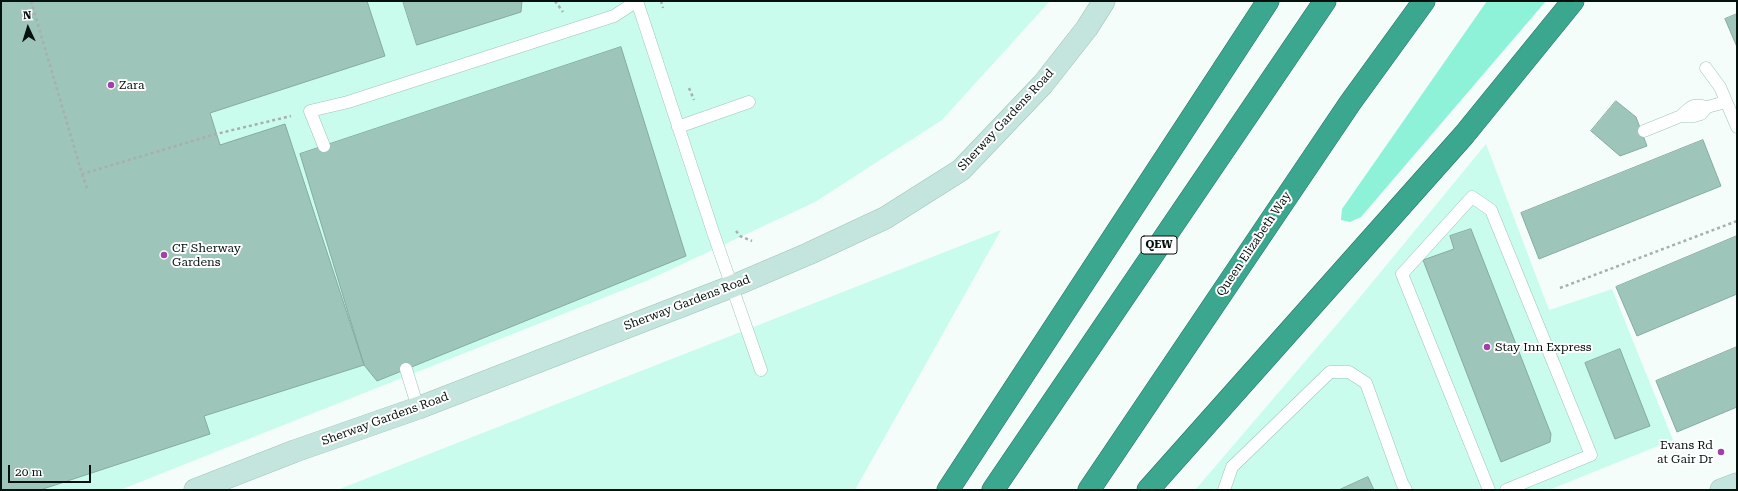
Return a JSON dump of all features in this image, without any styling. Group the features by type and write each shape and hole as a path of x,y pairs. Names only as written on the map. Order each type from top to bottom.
{"highway":[{"path":"948,490 1268,1"},
{"name":"QEW","path":"993,490 1325,1"},
{"name":"Queen Elizabeth Way","path":"1088,490 1350,102 1424,1"},
{"path":"1148,490 1464,135 1573,1"}],"street":[{"name":"Sherway Gardens Road","path":"195,490 295,451 418,408 733,286 808,254 885,218 961,170 1043,84 1087,28 1104,1"},
{"path":"1721,490 1737,484"}],"lane":[{"path":"324,146 310,111 348,102 614,16 637,1 714,236 762,370"},
{"path":"1706,68 1720,87 1737,128"},
{"path":"678,127 749,102"},
{"path":"1644,131 1681,116 1694,116 1701,114 1707,107 1726,102"},
{"path":"1489,490 1402,274 1472,197 1491,210 1592,455 1506,490"},
{"path":"406,369 418,408"},
{"path":"1224,490 1232,468 1330,372 1349,372 1366,383 1402,483 1406,490"}],"path":[{"path":"31,1 88,191"},
{"path":"555,1 563,13"},
{"path":"82,174 216,134 310,111"},
{"path":"1560,288 1737,221"}],"shaded area":[{"name":"CF Sherway Gardens","path":"1,1 1050,1 942,120 815,202 646,281 120,490 1,490"},
{"path":"1486,144 1549,310 1612,289 1673,440 1549,490 1195,490 1356,302"},
{"path":"1001,230 855,490 337,490"}],"green space":[{"path":"1487,1 1546,1 1361,217 1350,222 1341,220 1342,209"}],"building":[{"name":"CF Sherway Gardens","path":"1,1 367,1 385,56 210,113 220,145 285,124 364,365 204,416 210,434 40,490 1,490"},
{"path":"403,1 522,1 521,12 417,45"},
{"path":"1737,14 1737,47 1725,19"},
{"path":"621,47 686,256 377,381 364,365 300,154"},
{"path":"1616,101 1636,117 1647,146 1620,156 1591,131"},
{"path":"1703,140 1721,186 1539,259 1521,213"},
{"name":"Stay Inn Express","path":"1471,229 1551,434 1550,442 1501,462 1423,260 1454,249 1450,236"},
{"path":"1737,236 1737,294 1637,336 1616,287"},
{"path":"1737,347 1737,407 1677,432 1656,381"},
{"path":"1620,349 1650,426 1615,439 1585,363"},
{"path":"1368,477 1374,490 1339,490"}],"place":[{"name":"Zara","path":"111,85"},
{"name":"CF Sherway Gardens","path":"164,255"},
{"name":"Stay Inn Express","path":"1487,347"},
{"name":"Evans Rd at Gair Dr","path":"1721,452"}]}
